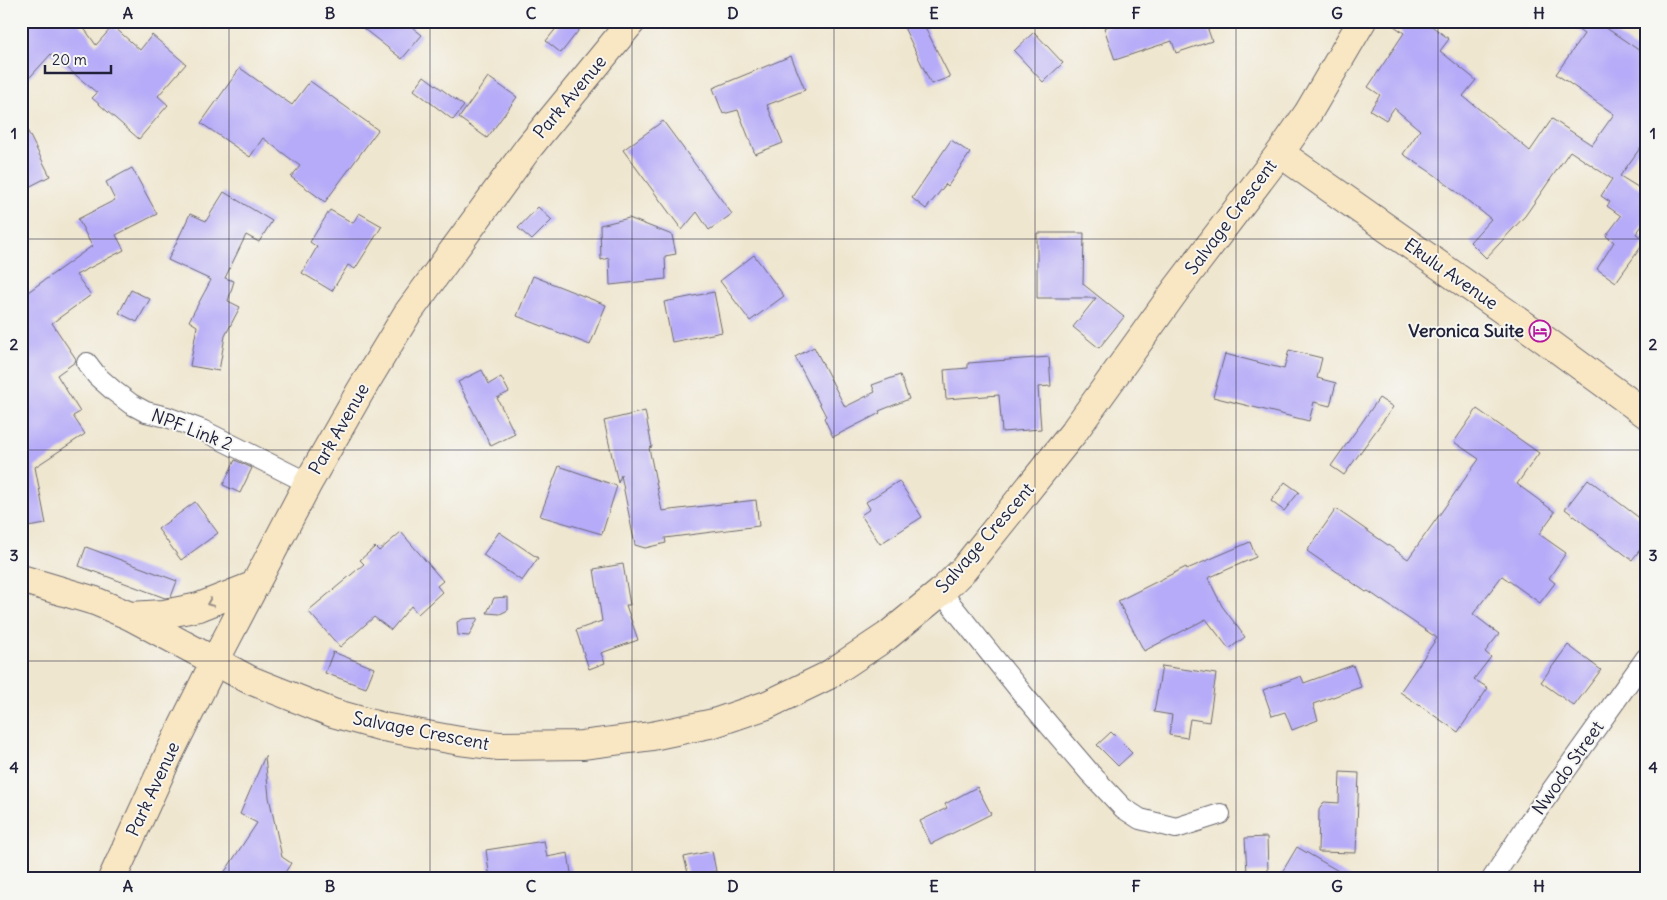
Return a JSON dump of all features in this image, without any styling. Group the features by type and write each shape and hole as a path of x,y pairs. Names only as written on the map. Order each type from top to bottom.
{"main road":[{"name":"Park Avenue","path":"112,879 214,661 308,483 361,390 408,314 528,147 632,21"},
{"name":"Salvage Crescent","path":"21,579 95,601 130,616 250,680 333,713 383,727 460,741 499,746 582,745 652,736 714,723 767,705 827,676 887,636 941,592 964,568 1072,433 1178,287 1280,153 1308,113 1362,21"},
{"name":"Ekulu Avenue","path":"1280,153 1538,334 1646,414"},
{"path":"130,616 164,614 199,607 255,585"}],"street":[{"name":"NPF Link 2","path":"86,363 97,376 131,404 146,412 167,417 202,430 308,483"},
{"path":"941,592 1026,698 1090,773 1123,808 1140,819 1176,828 1220,814"},
{"name":"Nwodo Street","path":"1492,879 1529,822 1646,658"}],"building":[{"path":"21,21 76,21 96,45 113,26 140,50 152,35 186,64 158,96 168,105 139,139 92,98 97,93 51,54 21,87"},
{"path":"354,21 404,21 422,35 402,59"},
{"path":"562,21 586,21 561,53 546,41"},
{"path":"901,21 922,21 950,77 931,84"},
{"path":"1122,21 1205,21 1212,41 1176,53 1172,41 1115,60 1104,28"},
{"path":"1387,21 1425,21 1449,39 1440,51 1476,80 1463,96 1530,151 1552,119 1592,145 1614,114 1556,74 1584,34 1566,21 1596,21 1646,55 1646,140 1620,176 1646,192 1646,220 1636,234 1646,240 1616,282 1597,269 1614,242 1606,236 1621,216 1607,206 1610,202 1601,196 1612,179 1570,151 1525,216 1486,258 1470,242 1491,219 1435,175 1403,154 1420,130 1394,108 1386,120 1370,110 1380,95 1368,87 1404,33"},
{"path":"1034,32 1063,63 1043,82 1014,51"},
{"path":"791,56 805,90 767,105 783,143 755,154 738,110 723,114 713,88"},
{"path":"240,68 292,105 310,81 378,130 325,202 291,177 300,166 263,138 250,157 201,123"},
{"path":"424,76 464,106 453,120 414,90"},
{"path":"488,77 517,97 487,138 459,118"},
{"path":"21,118 50,176 21,191"},
{"path":"663,121 732,214 709,230 697,212 682,230 623,150"},
{"path":"951,140 970,153 948,186 946,184 926,209 912,198"},
{"path":"132,168 157,214 116,235 124,250 76,275 91,295 52,323 76,359 75,362 57,375 80,412 73,416 85,434 35,467 46,524 21,528 21,297 92,246 78,219 115,200 106,182"},
{"path":"224,192 272,221 259,242 246,235 225,278 234,281 228,301 240,307 225,336 219,371 190,366 197,326 189,321 211,280 168,260 190,214 206,221"},
{"path":"538,207 552,220 532,240 518,228"},
{"path":"330,210 353,223 359,213 382,226 355,269 348,265 332,291 302,273 317,247 310,242"},
{"path":"629,218 672,235 676,254 665,256 666,279 610,285 609,258 601,260 600,225"},
{"path":"1037,233 1084,233 1083,284 1124,317 1099,348 1073,327 1096,298 1037,298"},
{"path":"754,255 784,296 750,321 720,281"},
{"path":"533,276 606,305 590,345 517,316"},
{"path":"131,290 150,299 137,322 119,313"},
{"path":"714,292 722,332 672,342 664,302"},
{"path":"814,347 845,407 875,392 872,385 900,375 909,399 879,411 880,413 833,437 824,418 826,416 795,357"},
{"path":"1289,350 1322,358 1317,378 1336,383 1330,406 1314,402 1309,421 1213,397 1225,354 1284,369"},
{"path":"1049,357 1051,386 1038,387 1041,429 1002,432 999,395 946,399 944,370 968,368 968,363"},
{"path":"482,370 489,384 501,377 509,392 497,398 515,434 491,446 458,382"},
{"path":"1379,398 1393,407 1344,475 1331,466"},
{"path":"1477,409 1539,453 1517,484 1555,512 1539,534 1566,553 1549,578 1555,583 1540,603 1502,576 1473,614 1499,634 1485,652 1491,657 1474,679 1488,688 1458,732 1400,692 1437,638 1307,551 1336,509 1408,559 1479,459 1454,442"},
{"path":"645,411 652,447 649,448 662,511 756,500 759,526 665,538 666,543 645,548 635,545 621,475 618,483 604,421"},
{"path":"235,460 252,468 240,493 223,485"},
{"path":"559,466 617,486 602,534 540,516"},
{"path":"1588,479 1646,523 1646,542 1632,560 1565,509"},
{"path":"899,481 922,517 880,544 861,515 870,509 866,502"},
{"path":"1285,482 1299,492 1284,511 1271,501"},
{"path":"195,502 218,533 181,560 158,529"},
{"path":"401,532 443,581 437,586 442,592 418,614 411,606 391,630 374,617 340,647 308,611 364,564 360,560 375,547 379,551"},
{"path":"499,532 538,558 522,581 483,555"},
{"path":"1250,542 1256,557 1208,578 1222,606 1245,637 1229,649 1206,619 1144,651 1118,601 1186,567 1187,569"},
{"path":"86,547 177,581 171,597 165,598 79,566"},
{"path":"623,564 630,605 626,605 638,640 601,653 605,663 589,669 576,630 602,621 594,569"},
{"path":"508,597 508,610 500,614 487,613 494,598"},
{"path":"478,618 469,636 458,635 457,622 463,619"},
{"path":"1568,645 1601,670 1574,706 1541,682"},
{"path":"333,652 374,668 366,688 325,673"},
{"path":"1353,665 1361,687 1313,704 1318,720 1292,730 1285,712 1272,716 1263,690 1301,676 1304,683"},
{"path":"1162,666 1216,674 1209,722 1190,719 1187,738 1169,735 1172,715 1154,712"},
{"path":"1111,732 1132,753 1118,766 1097,745"},
{"path":"265,756 269,797 282,857 291,863 281,879 220,879 257,823 240,814"},
{"path":"1340,772 1359,773 1356,853 1318,852 1319,810 1324,802 1339,803"},
{"path":"977,787 991,814 931,844 920,821 947,808 945,804"},
{"path":"1267,837 1268,872 1247,873 1245,838"},
{"path":"544,841 547,857 568,853 571,873 534,879 490,879 486,850"},
{"path":"1297,847 1352,879 1278,879"},
{"path":"712,851 716,871 689,877 684,857"}],"place":[{"name":"Veronica Suite","path":"1540,331"}]}
